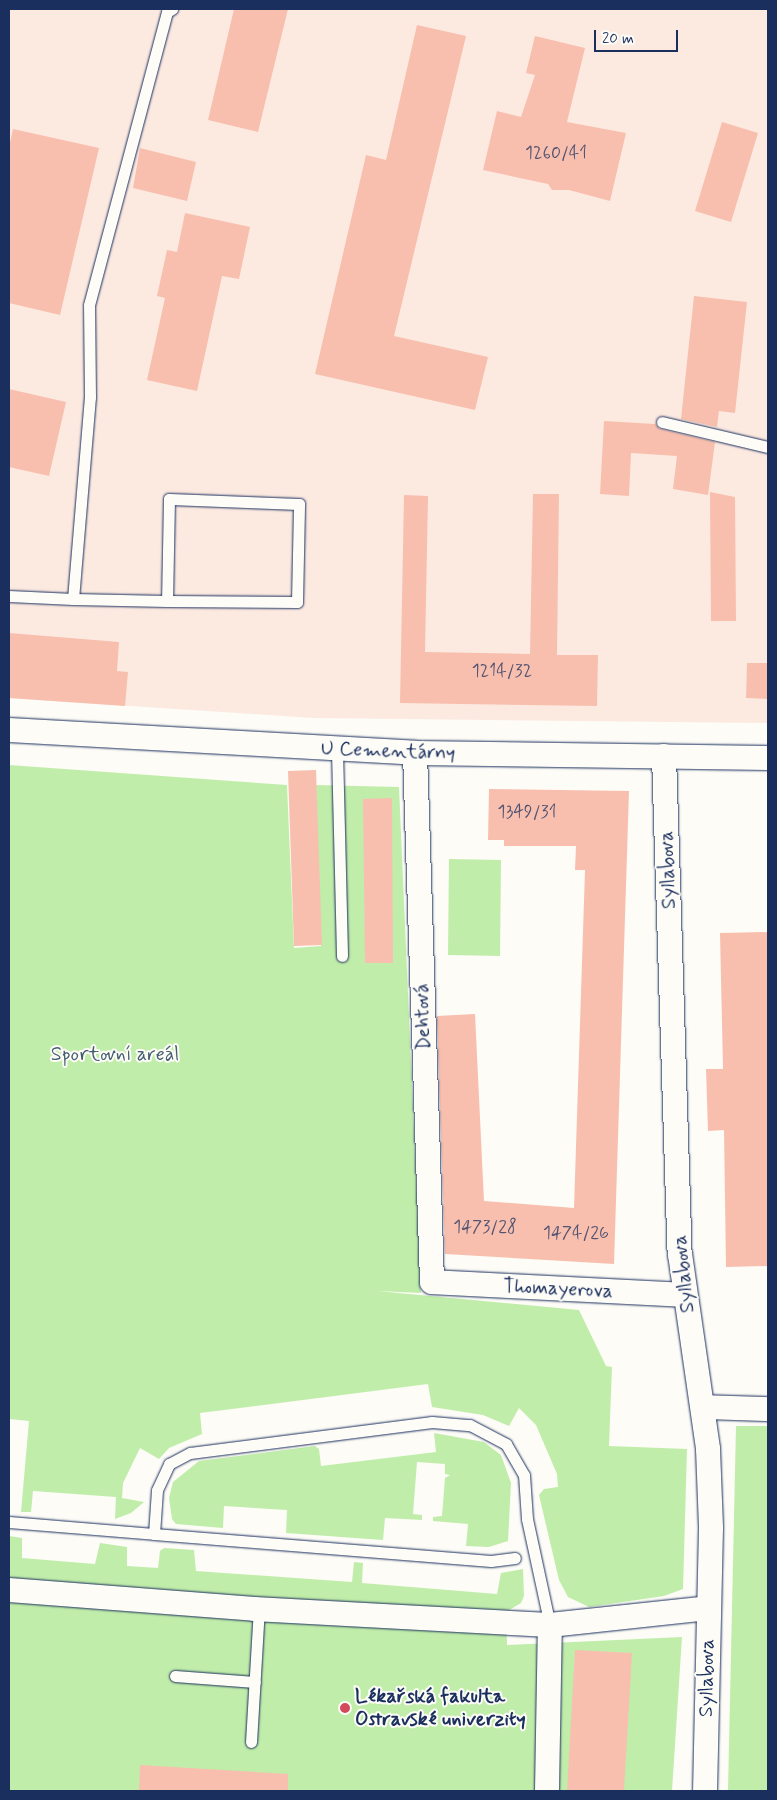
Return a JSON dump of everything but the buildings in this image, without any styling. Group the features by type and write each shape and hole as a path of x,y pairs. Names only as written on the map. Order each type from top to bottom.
{"street":[{"name":"U Cementárny","path":"9,730 415,753 768,758"},
{"name":"Dehtová","path":"415,753 432,1282"},
{"name":"Syllabova","path":"664,756 679,1245 703,1407 710,1528 705,1791"},
{"name":"Thomayerova","path":"432,1282 685,1295"},
{"path":"703,1407 768,1409"},
{"path":"9,1590 259,1609 550,1625 708,1608"},
{"path":"547,1791 550,1625"}],"lane":[{"path":"73,599 90,397 89,305 167,12 172,9"},
{"path":"662,422 768,447"},
{"path":"9,596 167,601 297,602 299,504 169,499 167,601"},
{"path":"337,750 342,956"},
{"path":"154,1534 157,1490 170,1464 190,1452 432,1422 470,1425 506,1444 524,1475 527,1519 550,1625"},
{"path":"9,1522 491,1561 515,1558"},
{"path":"251,1742 259,1609"},
{"path":"175,1676 255,1682"}],"shaded area":[{"path":"9,9 768,9 768,723 313,718 9,698"}],"green space":[{"name":"Sportovní areál","path":"9,765 287,785 294,948 321,946 316,785 399,787 421,1293 377,1291 579,1310 606,1366 612,1367 609,1446 687,1449 683,1589 664,1596 589,1607 568,1597 559,1580 539,1495 544,1489 558,1487 557,1474 536,1425 519,1408 509,1426 483,1415 432,1407 428,1384 200,1413 202,1434 169,1448 159,1459 140,1448 123,1483 122,1498 144,1502 131,1513 115,1519 116,1497 33,1491 31,1512 21,1512 29,1421 9,1419"},
{"path":"449,859 501,860 500,956 448,955"},
{"path":"736,1426 768,1426 768,1791 728,1791"},
{"path":"434,1433 484,1442 501,1455 511,1483 508,1541 489,1547 466,1546 468,1524 433,1521 433,1517 442,1516 445,1478 450,1475 445,1474 445,1464 417,1462 413,1514 422,1515 422,1520 385,1518 383,1540 286,1533 287,1510 224,1506 223,1528 176,1524 172,1519 169,1498 173,1482 199,1461 315,1446 319,1449 321,1466 436,1452"},
{"name":"Lékařská fakulta Ostravské univerzity","path":"9,1536 22,1538 22,1558 95,1564 100,1543 127,1547 127,1566 158,1568 160,1551 164,1548 194,1550 196,1571 352,1582 354,1562 363,1563 362,1583 497,1594 501,1573 523,1569 524,1596 521,1603 506,1612 507,1645 682,1637 672,1791 9,1791"}],"place":[{"name":"Lékařská fakulta Ostravské univerzity","path":"345,1708"}]}
